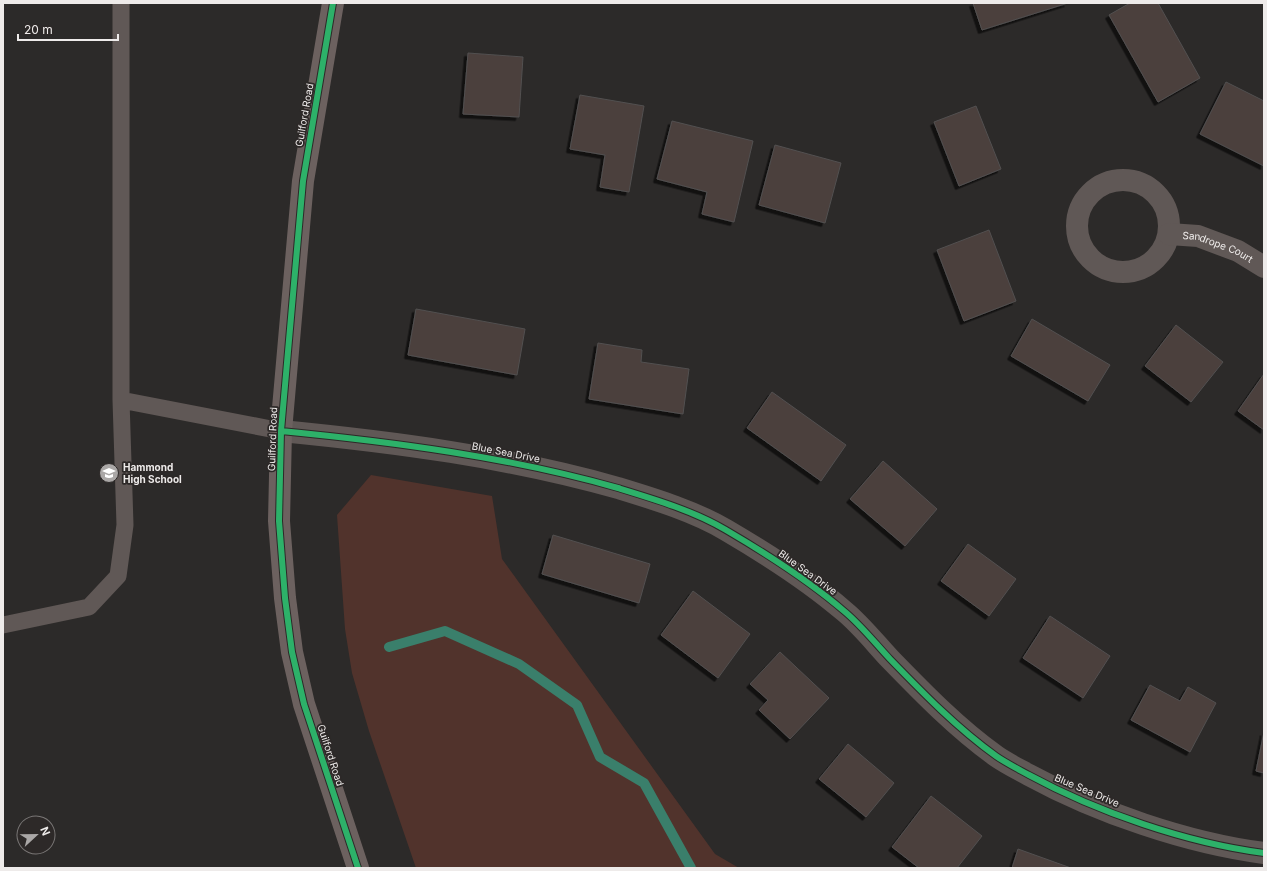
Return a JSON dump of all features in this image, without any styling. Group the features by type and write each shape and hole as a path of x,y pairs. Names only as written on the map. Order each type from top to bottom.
{"street":[{"name":"Guilford Road","path":"333,3 303,181 281,431 279,521 285,598 292,652 304,704 358,868"},
{"name":"Sandrope Court","path":"1110,180 1133,180 1150,187 1166,208 1169,234 1160,255 1138,271 1117,272 1098,266 1083,250 1076,227 1080,207 1092,190 1110,180"},
{"name":"Sandrope Court","path":"1169,234 1198,236 1238,251 1264,267"},
{"name":"Blue Sea Drive","path":"281,431 372,440 483,458 580,477 659,500 723,527 787,567 840,607 909,678 955,722 997,757 1062,793 1141,824 1234,849 1264,852"}],"lane":[{"path":"3,625 89,607 118,576 125,525 121,400 121,3"},
{"path":"121,400 281,431"}],"shaded area":[{"path":"371,475 492,496 502,559 715,854 739,868 416,868 369,731 352,673 345,629 337,515"}],"building":[{"path":"973,3 1068,3 982,30"},
{"path":"1130,3 1158,3 1200,78 1158,102 1109,15"},
{"path":"468,53 523,57 519,117 463,114"},
{"path":"1226,82 1264,101 1264,166 1200,134"},
{"path":"580,95 644,106 629,192 600,187 605,155 570,149"},
{"path":"976,106 1001,169 959,186 934,122"},
{"path":"672,121 753,141 734,222 702,214 707,192 657,179"},
{"path":"775,145 841,163 825,223 759,205"},
{"path":"989,230 1016,301 964,321 937,250"},
{"path":"416,309 525,329 517,375 408,355"},
{"path":"1032,319 1110,365 1088,401 1011,356"},
{"path":"1176,325 1223,362 1191,402 1145,366"},
{"path":"598,343 642,350 641,362 689,369 683,414 589,399"},
{"path":"1264,374 1264,430 1238,411"},
{"path":"772,392 846,445 821,481 747,428"},
{"path":"883,461 937,509 905,546 850,499"},
{"path":"553,535 650,564 639,603 542,574"},
{"path":"968,544 1016,579 989,616 941,581"},
{"path":"693,591 750,634 718,678 661,635"},
{"path":"1050,616 1110,656 1083,698 1023,658"},
{"path":"780,652 829,698 790,739 759,710 768,700 750,684"},
{"path":"1150,685 1180,701 1188,687 1216,703 1190,752 1131,720"},
{"path":"1264,732 1264,773 1256,771"},
{"path":"848,744 894,783 866,817 819,779"},
{"path":"931,796 982,836 957,868 919,868 892,847"},
{"path":"1018,849 1071,868 1012,868"}],"waterway":[{"path":"389,647 445,631 519,664 577,705 600,757 644,783 691,868"}],"cycle path":[{"path":"333,3 303,181 281,431 279,521 285,598 292,652 304,704 358,868"},
{"path":"281,431 366,440 493,459 577,477 618,488 660,501 701,517 714,523 772,558 802,578 844,611 941,710 968,734 1004,761 1055,789 1143,824 1204,842 1264,853"}],"place":[{"name":"Hammond High School","path":"109,473"}]}
